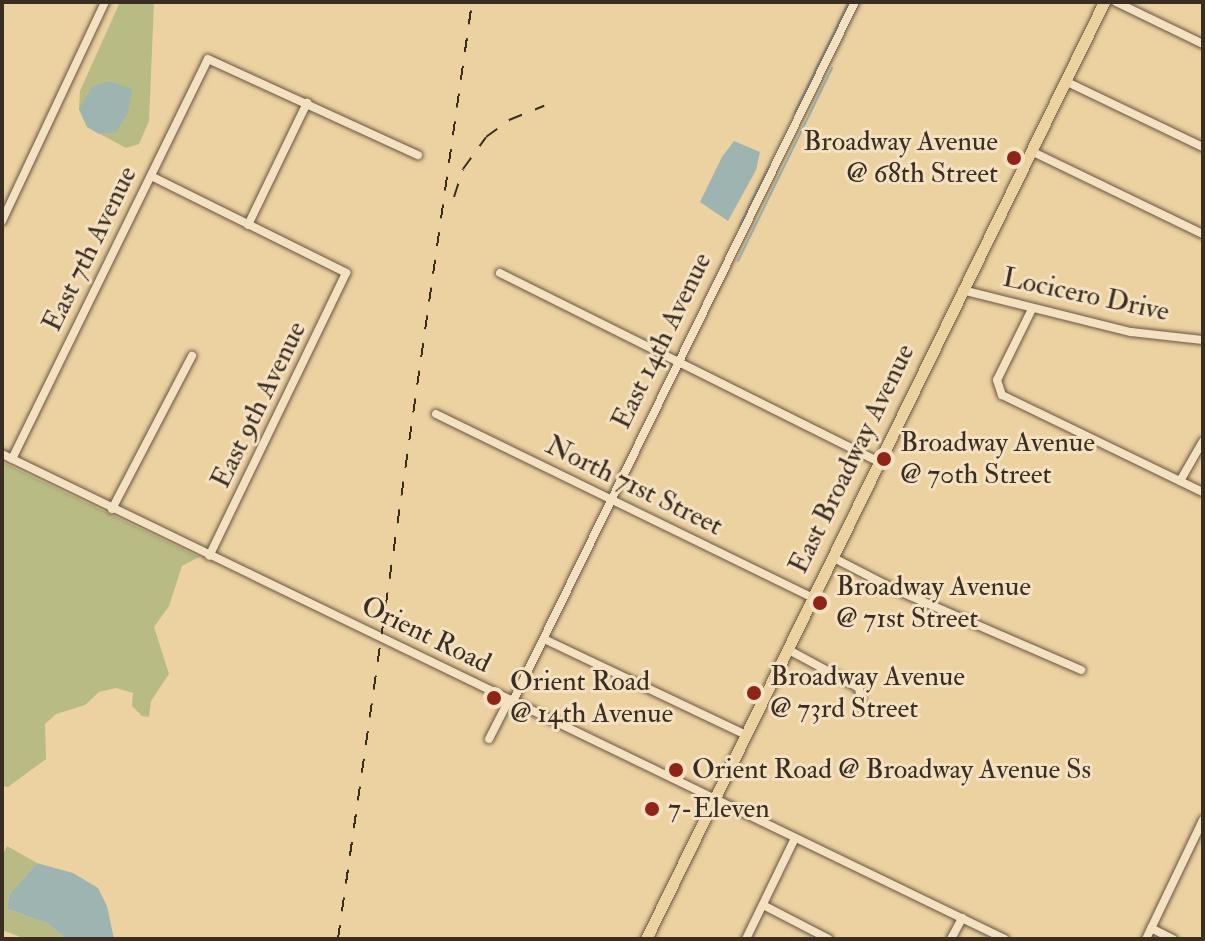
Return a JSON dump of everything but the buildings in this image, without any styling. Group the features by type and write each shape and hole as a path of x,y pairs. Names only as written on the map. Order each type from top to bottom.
{"main road":[{"name":"East Broadway Avenue","path":"650,938 961,289 1104,2"}],"street":[{"path":"2,221 105,2"},
{"name":"East 14th Avenue","path":"489,739 544,639 677,360 855,2"},
{"path":"1116,2 1203,44"},
{"name":"East 7th Avenue","path":"12,459 208,59 307,103"},
{"path":"1065,81 1203,147"},
{"path":"151,176 248,225 307,103 418,155"},
{"path":"1031,151 1203,234"},
{"name":"East 9th Avenue","path":"209,556 346,273 248,225"},
{"path":"500,273 879,462"},
{"name":"Locicero Drive","path":"961,289 1131,332 1203,340"},
{"path":"1032,309 997,386 1002,395 1203,492"},
{"path":"112,509 192,356"},
{"name":"North 71st Street","path":"436,414 812,597"},
{"path":"1180,481 1203,441"},
{"name":"Orient Road","path":"2,454 794,840 1005,939"},
{"path":"832,557 894,589 1081,670"},
{"path":"544,639 746,735"},
{"path":"787,649 859,688 863,696 862,706"},
{"path":"1146,939 1203,820"},
{"path":"746,939 794,840"},
{"path":"763,905 829,939"},
{"path":"951,939 962,918"},
{"path":"1151,928 1173,939"}],"green space":[{"path":"120,2 154,2 149,121 139,144 126,148 87,127 79,109 80,91"},
{"path":"4,463 199,557 182,566 169,606 154,627 169,674 151,701 149,717 142,716 132,706 133,693 116,688 99,692 85,705 56,714 45,724 46,759 8,787 2,786"},
{"path":"7,846 37,863 9,895 7,909 47,923 67,939 26,939 2,930 2,856"}],"water":[{"path":"109,81 132,89 128,113 116,132 99,134 87,127 79,109 92,87"},
{"path":"734,141 760,152 756,170 728,221 700,202 722,157"},
{"path":"37,863 73,873 98,888 107,906 114,939 67,939 47,923 7,909 9,895"}],"waterway":[{"path":"795,112 849,2"},
{"path":"738,261 832,68"},
{"path":"740,225 768,168"}],"railway":[{"path":"338,939 472,2"},
{"path":"454,197 463,169 486,137 509,120 544,106"}],"place":[{"name":"Broadway Avenue @ 68th Street","path":"1014,158"},
{"name":"Broadway Avenue @ 70th Street","path":"884,459"},
{"name":"Broadway Avenue @ 71st Street","path":"820,603"},
{"name":"Broadway Avenue @ 73rd Street","path":"754,693"},
{"name":"Orient Road @ 14th Avenue","path":"494,698"},
{"name":"Orient Road @ Broadway Avenue Ss","path":"676,770"},
{"name":"7-Eleven","path":"652,809"}]}
